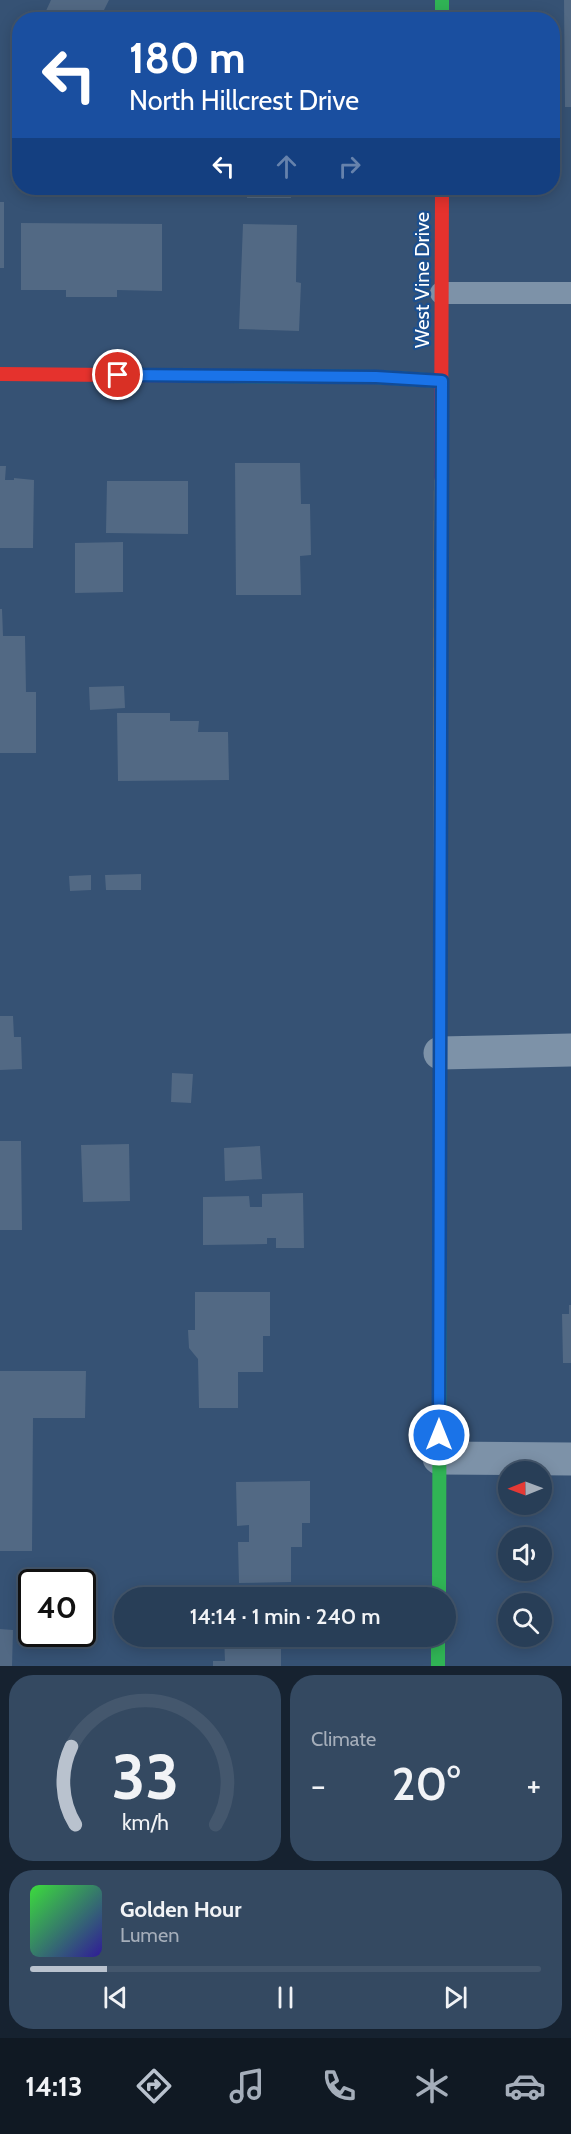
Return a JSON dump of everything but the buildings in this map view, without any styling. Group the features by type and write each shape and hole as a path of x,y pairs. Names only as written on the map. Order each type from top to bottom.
{"street":[{"name":"West Vine Drive","path":"439,1587 442,195"},
{"path":"0,374 376,377 442,381"},
{"path":"440,1053 571,1050"},
{"path":"439,1458 571,1459"},
{"path":"438,1647 438,1666"}],"lane":[{"path":"441,293 571,293"}],"traffic: fast":[{"path":"442,0 442,12"},
{"path":"228,376 376,377 442,381"},
{"path":"439,1587 440,1247"},
{"path":"438,1647 438,1666"}],"traffic: slow":[{"path":"440,950 441,477"}],"traffic: jam":[{"path":"441,477 442,195"},
{"path":"0,374 228,376"},
{"path":"440,950 440,1247"}],"route":[{"path":"118,375 376,377 442,381 439,1435"}]}
